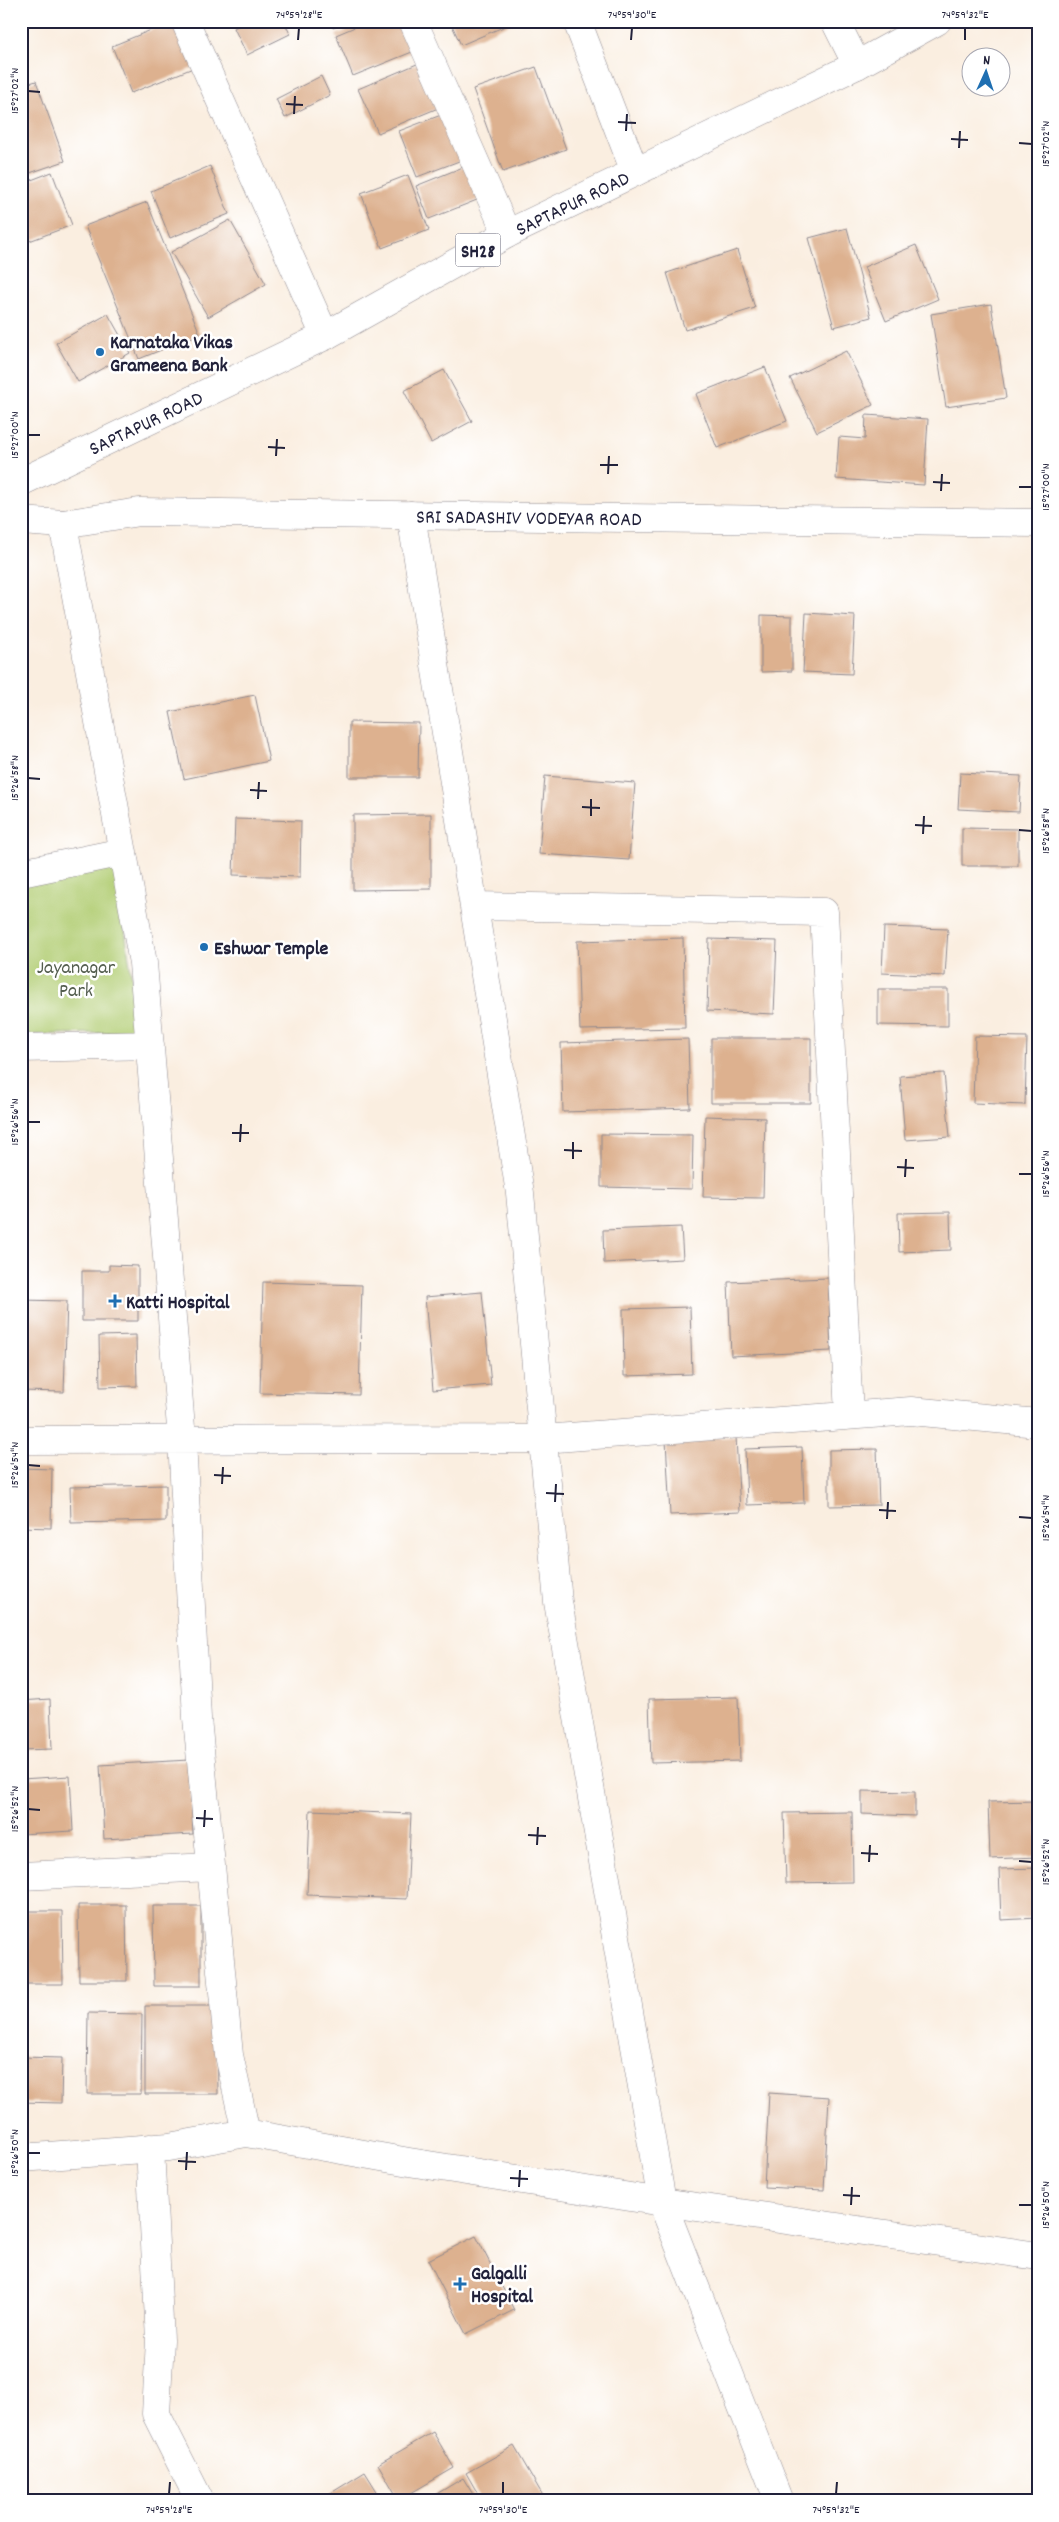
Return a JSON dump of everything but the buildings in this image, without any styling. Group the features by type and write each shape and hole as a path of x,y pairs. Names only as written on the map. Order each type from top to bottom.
{"street":[{"path":"185,21 325,336"},
{"path":"413,21 507,234"},
{"path":"577,21 635,172"},
{"path":"836,21 858,66"},
{"name":"SAPTAPUR ROAD","path":"21,482 325,336 507,234 858,66 937,21"},
{"name":"SRI SADASHIV VODEYAR ROAD","path":"21,521 63,524 139,512 1038,522"},
{"path":"411,515 520,1193 558,1602 662,2202 779,2501"},
{"path":"63,524 143,963 182,1440 197,1718 230,2055 246,2133"},
{"path":"21,873 123,852"},
{"path":"474,906 824,912 849,1415"},
{"path":"21,1048 150,1045"},
{"path":"21,1440 543,1439 911,1410 1038,1422"},
{"path":"21,1876 211,1868"},
{"path":"21,2158 150,2148 246,2133 409,2162 662,2202 1038,2256"},
{"path":"150,2148 160,2340 156,2414 200,2501"}],"green space":[{"name":"Jayanagar Park","path":"116,863 139,1032 21,1035 21,883"}],"place":[{"name":"Karnataka Vikas Grameena Bank","path":"100,352"},
{"name":"Eshwar Temple","path":"204,947"},
{"name":"Katti Hospital","path":"115,1301"},
{"name":"Galgalli Hospital","path":"460,2284"}]}
